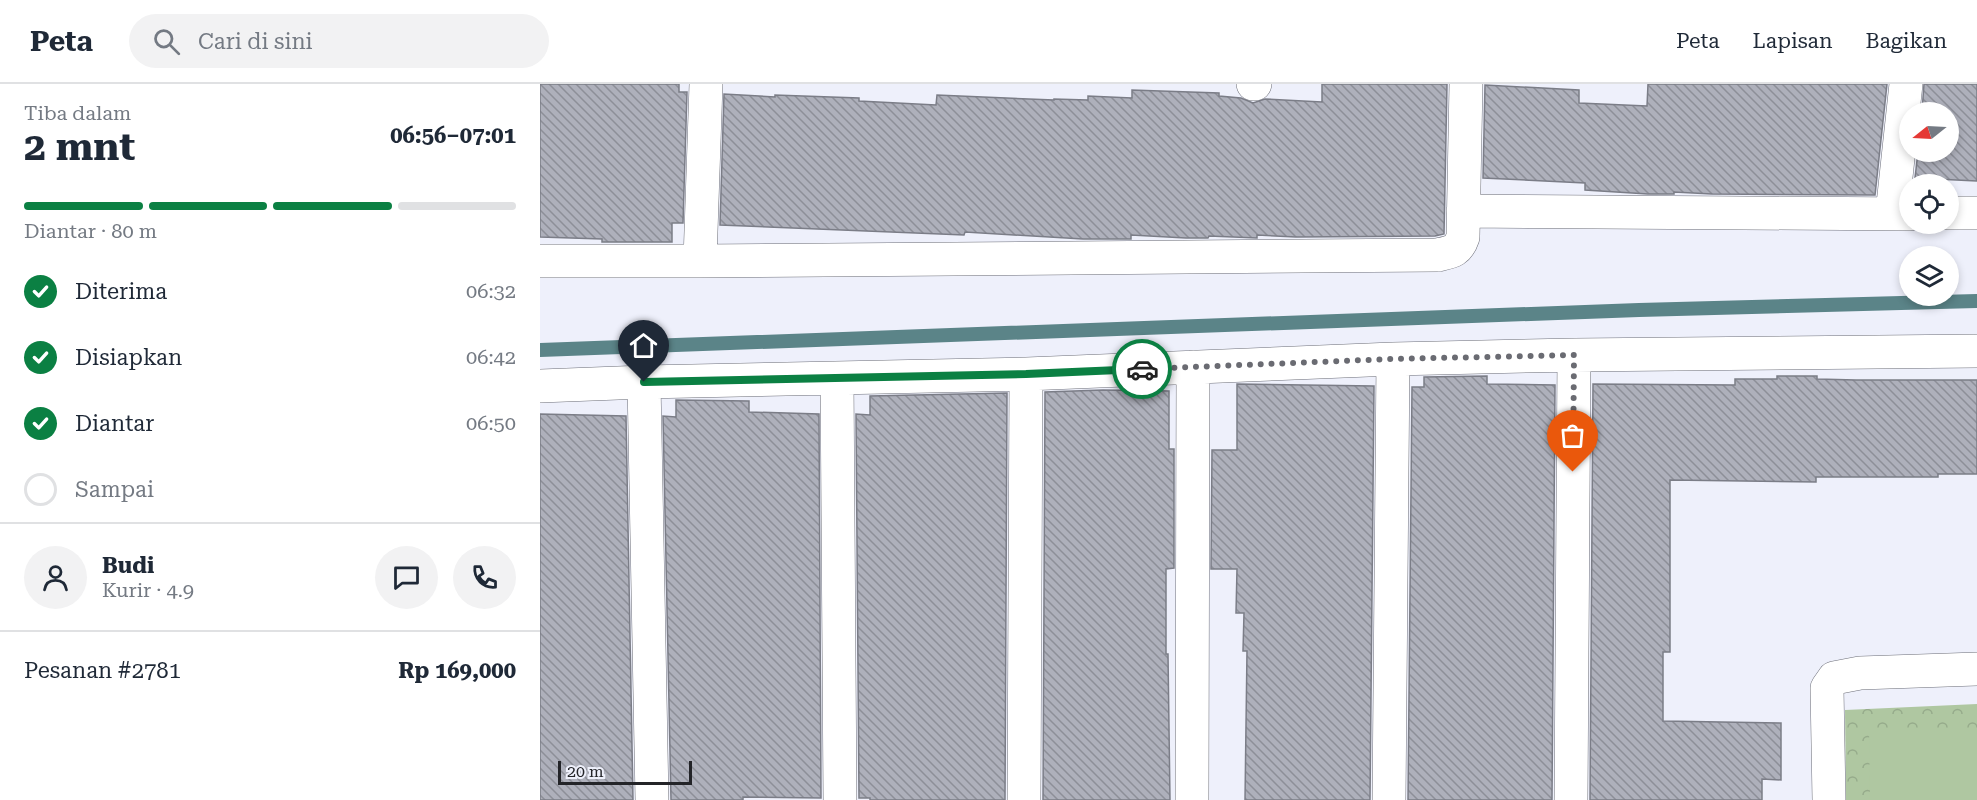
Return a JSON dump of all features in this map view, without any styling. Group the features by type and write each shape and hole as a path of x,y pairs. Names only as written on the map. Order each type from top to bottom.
{"street":[{"path":"700,261 706,84"},
{"path":"540,261 1437,255 1454,251 1460,246 1463,237 1466,84"},
{"path":"1903,174 1906,84"},
{"path":"1463,211 1899,214"},
{"path":"1959,213 1977,213"},
{"path":"540,386 1026,374 1392,359 1977,351"},
{"path":"1571,800 1574,355"},
{"path":"1389,800 1392,359"},
{"path":"1192,800 1193,367"},
{"path":"1024,800 1026,374"},
{"path":"837,378 840,800"},
{"path":"644,382 652,800"},
{"path":"1829,800 1827,688 1834,678 1860,673 1977,669"}],"green space":[{"path":"1977,704 1977,800 1846,800 1845,710"},
{"path":"1869,729 1977,729 1977,800 1870,800"}],"building":[{"path":"540,84 679,84 679,92 687,92 683,223 672,223 672,242 602,242 602,239 540,237"},
{"path":"1322,84 1447,84 1444,234 1435,236 1296,237 1257,235 1257,238 1131,235 1131,239 1083,239 965,232 964,235 720,225 724,94 859,98 859,101 936,105 937,95 1088,100 1088,96 1132,98 1132,90 1219,93 1219,96 1241,98 1253,103 1265,99 1322,102"},
{"path":"1648,84 1887,84 1875,195 1674,192 1674,194 1648,194 1585,190 1585,183 1483,178 1485,85 1579,90 1579,103 1647,106"},
{"path":"1924,84 1977,84 1977,181 1959,180 1959,174 1915,174 1917,162 1959,162 1959,102 1923,102"},
{"path":"1487,376 1487,384 1555,385 1552,800 1408,800 1412,387 1424,387 1424,377"},
{"path":"1777,376 1817,376 1817,379 1856,380 1977,380 1977,474 1938,474 1938,477 1816,477 1816,482 1670,480 1670,652 1663,652 1663,721 1781,723 1781,780 1762,779 1762,800 1590,800 1593,384 1735,385 1735,379 1777,379"},
{"path":"1237,384 1374,386 1370,800 1245,800 1247,651 1243,651 1244,613 1236,613 1237,569 1211,569 1212,450 1237,450"},
{"path":"1169,391 1169,449 1174,449 1174,568 1166,569 1170,800 1043,800 1045,392"},
{"path":"1007,393 1005,800 870,800 870,798 859,798 856,414 870,415 870,396"},
{"path":"676,400 749,401 749,412 819,414 821,798 743,797 743,800 671,800 663,416 676,417"},
{"path":"540,414 626,416 633,800 540,800"}],"waterway":[{"path":"540,350 1639,310 1977,301"}],"way so far":[{"path":"1142,369 1392,359 1574,355 1573,472"}],"route":[{"path":"644,382 1026,374 1142,369"}]}
